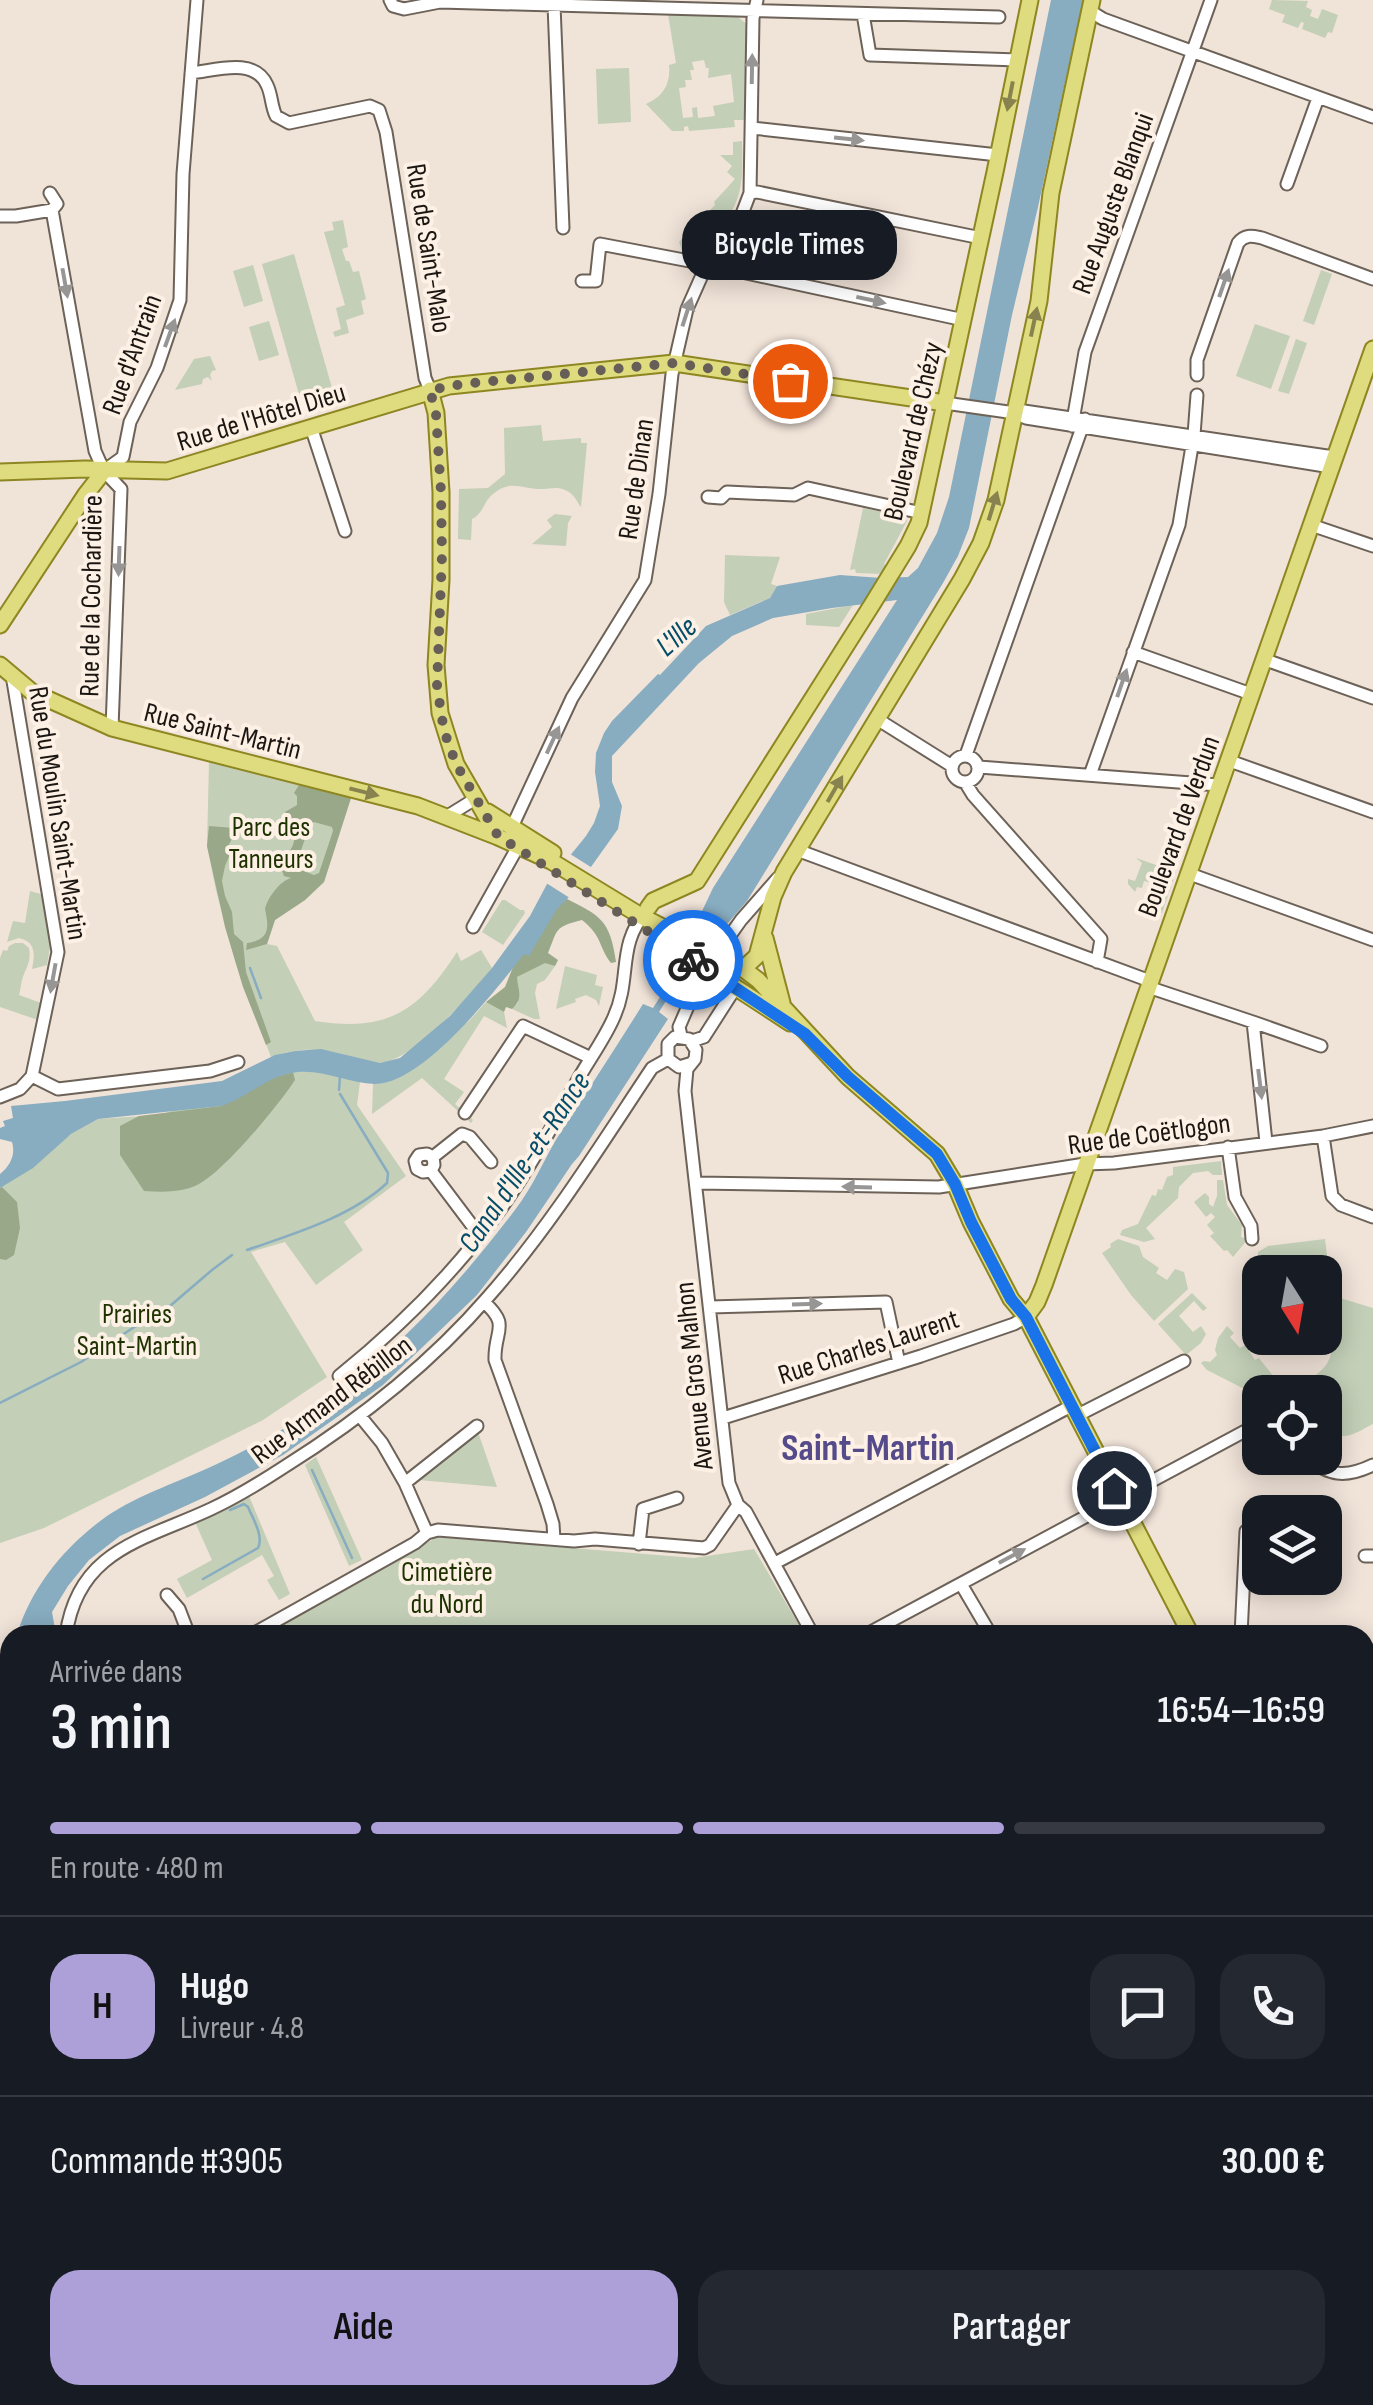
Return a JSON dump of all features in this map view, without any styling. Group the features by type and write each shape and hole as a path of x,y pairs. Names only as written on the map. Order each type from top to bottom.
{"main road":[{"name":"Boulevard de Chézy","path":"655,925 653,901 697,881 874,603 908,546 922,513 952,404 964,320 1030,0"},
{"path":"744,968 757,956 784,872 981,542 996,500 1010,413 1039,300 1051,193 1091,5"},
{"name":"Boulevard de Verdun","path":"1026,1317 1039,1296 1373,349"},
{"name":"Rue de l'Hôtel Dieu","path":"0,472 167,471 430,390 674,363 952,404"},
{"name":"Rue de Saint-Malo","path":"430,390 436,414 441,509 438,696 450,749 478,803 500,830 655,925 744,968 848,1077 937,1154 1187,1625"},
{"name":"Rue d'Antrain","path":"0,625 104,471"},
{"name":"Rue Saint-Martin","path":"6,670 46,700 112,728 500,830"},
{"path":"766,922 765,937 783,1006"},
{"name":"Rue de Saint-Malo","path":"723,960 736,987 805,1034"}],"street":[{"name":"Rue d'Antrain","path":"104,471 123,457 130,422 157,368 180,300 182,197 197,0"},
{"name":"Rue Auguste Blanqui","path":"966,756 1078,423 1085,352 1211,0"},
{"path":"393,4 756,5 863,14 999,17"},
{"path":"554,5 563,228"},
{"name":"Rue de Dinan","path":"500,830 572,698 646,580 674,363 687,309 707,264 742,214 750,193 756,5"},
{"path":"1091,5 1104,19 1373,118"},
{"path":"863,14 870,55 1018,60"},
{"name":"Rue de Saint-Malo","path":"191,74 238,67 250,70 266,82 273,110 284,122 376,108 386,132 430,390"},
{"path":"1287,184 1318,98"},
{"path":"752,128 998,155"},
{"name":"Rue de la Cochardière","path":"50,192 57,204 52,210 94,450 104,471 122,489 112,728"},
{"path":"750,193 982,238"},
{"path":"0,216 52,210"},
{"path":"1197,376 1197,360 1242,238 1262,238 1373,279"},
{"path":"582,280 596,281 600,244 964,320"},
{"path":"1090,775 1179,525 1197,396"},
{"path":"952,404 1332,462"},
{"path":"311,427 346,531"},
{"path":"708,497 721,498 727,492 794,495 808,488 922,513"},
{"path":"1311,525 1373,546"},
{"path":"1133,652 1251,694"},
{"path":"1263,660 1373,698"},
{"name":"Rue du Moulin Saint-Martin","path":"6,670 58,952 32,1076"},
{"path":"877,719 952,766 955,777 965,782 973,796 1100,940 1097,962"},
{"path":"952,766 958,758 974,759 978,767 974,779 965,782"},
{"path":"1227,760 1373,812"},
{"path":"978,767 1218,785"},
{"path":"446,817 478,803"},
{"path":"472,926 523,843"},
{"path":"797,850 1321,1046"},
{"path":"723,960 742,920 784,872"},
{"path":"1188,873 1373,940"},
{"path":"339,1376 402,1322 503,1206 552,1129 614,1018 624,985 627,944 655,925"},
{"name":"Rue Armand Rébillon","path":"67,1625 84,1580 125,1546 250,1489 360,1416 424,1363 484,1302 530,1246 652,1068 671,1062 668,1044 676,1037 701,1039 736,987"},
{"path":"671,1062 684,1066 696,1055 679,1027 694,990"},
{"path":"1252,1022 1266,1142"},
{"path":"465,1113 523,1026 590,1058"},
{"path":"0,1097 20,1089 32,1076 58,1090 210,1072 238,1062"},
{"name":"Avenue Gros Malhon","path":"671,1062 686,1091"},
{"name":"Avenue Gros Malhon","path":"689,1064 686,1091 728,1474 738,1505 746,1512 808,1625"},
{"name":"Rue de Coëtlogon","path":"696,1182 939,1187 1085,1164 1373,1130"},
{"path":"480,1236 432,1164 462,1134 470,1137 491,1162"},
{"path":"1323,1136 1332,1196 1341,1205 1373,1217"},
{"path":"1228,1147 1236,1197 1251,1226 1252,1239"},
{"path":"484,1302 497,1314 500,1325 495,1360 548,1504 554,1540"},
{"path":"710,1307 886,1302 899,1363"},
{"name":"Rue Charles Laurent","path":"723,1418 899,1363 1026,1317"},
{"path":"774,1563 1074,1411 1184,1361"},
{"path":"360,1416 382,1442 427,1533"},
{"path":"405,1483 476,1426"},
{"path":"884,1625 1242,1434"},
{"path":"1342,1473 1356,1473 1373,1465"},
{"path":"640,1544 644,1509 677,1498"},
{"path":"269,1625 438,1530 704,1548 738,1505"},
{"path":"960,1584 985,1625"},
{"path":"167,1595 179,1609 185,1625"},
{"path":"1241,1625 1243,1595"}],"green space":[{"path":"1272,0 1308,1 1310,16 1318,19 1322,9 1338,15 1332,33 1328,32 1325,38 1302,29 1304,23 1298,28 1282,22 1285,15 1269,9"},
{"path":"668,14 738,17 749,26 749,120 734,120 735,127 689,131 688,126 684,131 672,131 646,104 661,94 669,78 669,65 676,63","holes":["704,60 708,78 731,74 734,102 713,106 715,116 698,118 697,107 692,108 693,117 683,118 679,88 686,87 685,80 692,80 692,62"]},
{"path":"629,68 631,122 598,124 596,69"},
{"path":"742,141 742,175 732,210 706,249 690,246 688,254 683,253 679,242 735,179 727,172 732,166 720,155 733,155 733,142"},
{"path":"343,220 348,247 342,249 353,272 359,271 366,299 361,301 364,314 346,320 349,333 335,337 333,332 341,329 336,308 345,305 324,232 334,230 332,222"},
{"path":"294,254 332,388 300,398 262,264"},
{"path":"253,265 263,301 244,307 233,271"},
{"path":"1321,270 1332,274 1314,325 1303,321"},
{"path":"269,321 279,355 259,361 249,327"},
{"path":"1255,324 1290,336 1271,389 1236,376"},
{"path":"1296,339 1307,343 1289,394 1278,391"},
{"path":"210,356 216,370 210,375 212,381 208,377 202,384 175,390 194,359"},
{"path":"541,425 543,441 581,438 581,443 587,443 581,507 571,493 562,489 505,487 490,497 472,519 471,540 458,539 459,489 488,488 505,474 504,428"},
{"path":"863,508 905,517 907,521 884,564 888,567 883,574 850,570"},
{"path":"555,514 572,516 566,546 532,544 552,527 547,520"},
{"path":"725,555 780,557 771,584 777,586 770,598 730,615 724,602"},
{"path":"853,605 839,627 806,625 806,614"},
{"name":"Parc des Tanneurs","path":"209,762 351,798 324,882 275,920 267,944 277,946 315,1021 362,1023 399,1013 429,990 457,952 461,961 481,950 492,968 440,1025 408,1051 379,1063 315,1050 271,1057 236,964 216,890 207,846"},
{"path":"299,785 351,798 324,882 275,920 267,944 246,950 247,943 264,936 269,900 291,878 284,876 281,868 297,829 285,812 297,805 294,793","holes":["310,824 332,827 319,873 298,869"]},
{"path":"240,819 243,821 229,844 231,852 222,881 234,934 243,942 246,972 271,1042 266,1045 225,927 207,846 209,826 234,828"},
{"path":"1136,858 1176,872 1162,913 1145,903 1147,895 1158,902 1165,882 1151,878 1135,892 1128,884 1128,879 1135,881 1142,863"},
{"path":"30,891 44,895 50,947 47,965 32,969 34,954 29,942 19,938 7,942 13,921 25,923"},
{"path":"565,898 602,921 611,937 616,962 611,963 589,926 582,920 573,922 558,930 548,953 558,960 555,966 545,963 517,977 519,998 512,1009 506,1007 504,1012 486,1002 505,987 517,957"},
{"path":"502,900 525,913 503,945 482,932"},
{"path":"15,943 29,948 19,995 41,1003 38,1020 0,1007 0,958 3,950"},
{"path":"545,962 555,966 537,984 540,1019 534,1019 512,1009 518,1003 517,977"},
{"path":"565,966 597,975 595,985 603,987 599,1006 586,995 556,1009"},
{"path":"486,1002 504,1012 507,1028 484,1016 444,1079 464,1092 455,1104 473,1120 471,1123 422,1078 372,1114 373,1084 388,1082 469,1021"},
{"name":"Prairies Saint-Martin","path":"305,1071 360,1082 357,1105 406,1176 344,1222 363,1250 316,1285 285,1242 251,1252 327,1377 263,1420 44,1528 0,1543 0,1188 71,1134 98,1119 159,1115"},
{"path":"293,1072 295,1080 264,1121 223,1166 193,1187 144,1191 120,1155 120,1126 139,1116 221,1106 272,1078"},
{"path":"1221,1161 1222,1175 1208,1171 1193,1173 1179,1187 1178,1198 1146,1228 1155,1239 1144,1242 1120,1235 1122,1230 1138,1224 1152,1195 1156,1196 1167,1177 1173,1175 1173,1167"},
{"path":"1217,1180 1223,1180 1227,1205 1242,1225 1241,1237 1248,1239 1233,1257 1210,1236 1214,1233 1207,1225 1215,1217 1211,1213 1206,1217 1194,1202 1205,1193 1213,1207"},
{"path":"2,1187 17,1202 20,1228 14,1255 6,1260 0,1259"},
{"path":"1118,1239 1139,1246 1143,1257 1159,1268 1156,1273 1167,1280 1175,1269 1184,1272 1188,1289 1154,1321 1102,1253"},
{"path":"1325,1239 1327,1255 1258,1255 1268,1246"},
{"path":"1192,1293 1207,1308 1203,1311 1194,1301 1179,1316 1193,1332 1201,1326 1206,1334 1186,1355 1158,1324"},
{"path":"1342,1299 1373,1308 1373,1424 1350,1435 1342,1436 1342,1375 1316,1375 1330,1356 1342,1355"},
{"path":"1227,1326 1234,1333 1230,1337 1242,1347 1242,1355 1259,1358 1272,1375 1242,1375 1242,1388 1201,1363 1210,1362 1217,1355 1218,1338"},
{"path":"478,1432 497,1487 419,1480"},
{"path":"316,1457 362,1560 349,1566 305,1465"},
{"path":"249,1496 290,1594 279,1600 267,1580 274,1576 262,1555 187,1598 177,1579 212,1560 195,1522"},
{"name":"Cimetière du Nord","path":"437,1537 694,1558 754,1549 799,1625 283,1625"}],"water":[{"path":"1051,0 1083,0 969,528 943,583 747,901 715,938 711,937 685,971 659,1012 668,1019 579,1156 477,1295 383,1385 283,1455 120,1536 89,1560 52,1612 54,1625 20,1625 52,1568 92,1527 132,1501 246,1450 316,1408 406,1335 473,1262 521,1202 643,1004 653,1008 679,967 713,888 897,600 773,618 732,636 699,663 612,756 612,782 622,806 618,829 557,909 529,956 524,954 457,1032 415,1069 375,1084 312,1072 291,1073 221,1106 98,1119 71,1134 33,1168 0,1188 0,1174 13,1151 12,1142 0,1139 0,1128 5,1126 3,1121 13,1118 11,1106 222,1081 275,1055 295,1051 321,1049 380,1063 400,1058 450,1016 492,968 530,916 547,884 586,836 600,806 596,753 612,721 706,626 770,598 777,586 840,575 908,577 918,568 937,533 949,497"}],"pier":[{"path":"567,852 594,869 573,900 543,881"}],"waterway":[{"path":"250,968 261,998"},
{"path":"339,1090 340,1076"},
{"path":"247,1250 339,1215 387,1183 388,1173 340,1094"},
{"path":"170,1306 232,1255"},
{"path":"0,1403 81,1362 161,1312"},
{"path":"312,1470 352,1558"},
{"path":"203,1579 258,1548 259,1533 248,1507 244,1504 230,1510"}],"tunnel":[{"path":"695,990 724,944"}],"way so far":[{"path":"693,960 498,836 456,764 444,731 437,686 441,492 436,414 430,390 674,363 790,381"}],"place":[{"name":"Bicycle Times","path":"790,381"}],"district":[{"name":"Saint-Martin","path":"868,1447"}],"route":[{"path":"693,960 805,1034 937,1154 1114,1488"}],"water label":[{"name":"L'Ille","path":"676,636"},
{"name":"Canal d'Ille-et-Rance","path":"524,1162"}]}
